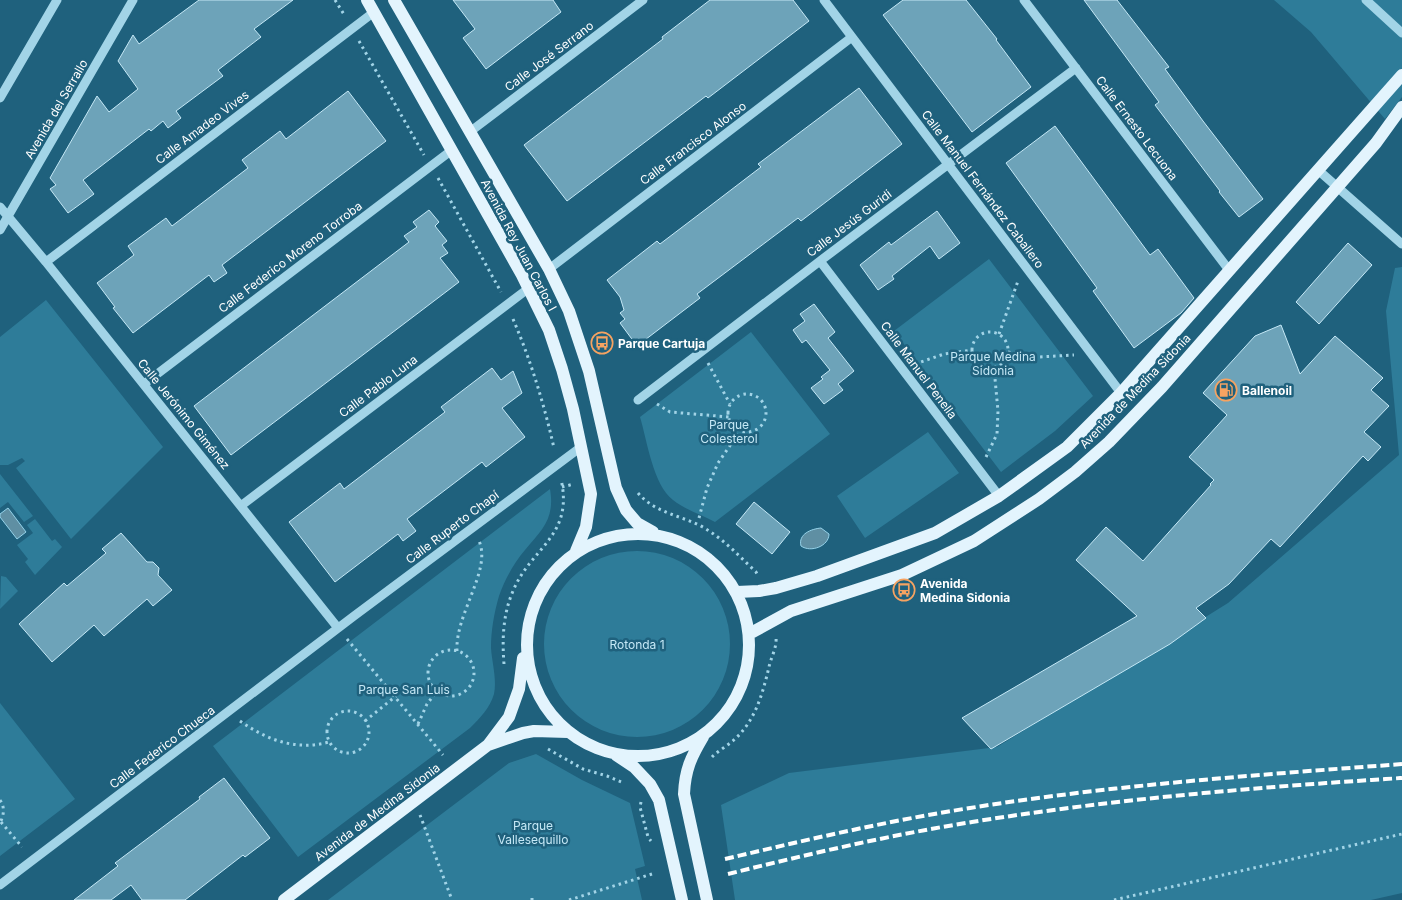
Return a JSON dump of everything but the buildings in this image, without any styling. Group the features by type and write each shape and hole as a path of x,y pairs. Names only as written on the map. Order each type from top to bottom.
{"main road":[{"name":"Avenida Rey Juan Carlos I","path":"367,0 529,288 549,330 562,369 591,494 586,527 576,551"},
{"name":"Avenida Rey Juan Carlos I","path":"394,0 549,269 569,312 589,371 616,488 626,510 637,523 655,534"},
{"name":"Avenida de Medina Sidonia","path":"736,592 776,588 817,576 935,534 1000,496 1067,446 1121,393 1402,75"},
{"name":"Avenida de Medina Sidonia","path":"749,634 791,611 902,575 974,540 1061,483 1109,442 1162,386 1376,143 1402,108"},
{"path":"627,533 655,534 680,541 702,553 722,571 736,592 745,612 749,634 748,663 740,691 725,715 704,735 683,747 661,754 637,757 614,754 589,746 568,732 549,713 536,691 528,666 526,640 532,606 550,575 576,551 600,538 627,533"},
{"name":"Avenida de Medina Sidonia","path":"284,900 488,745 509,717 519,689 526,640"},
{"name":"Avenida de Medina Sidonia","path":"488,745 523,732 568,732"},
{"path":"704,735 691,756 684,777 684,794 707,900"},
{"path":"614,754 634,767 650,784 659,800 682,900"}],"street":[{"path":"0,98 57,0"},
{"name":"Avenida del Serrallo","path":"0,230 133,0"},
{"name":"Calle José Serrano","path":"471,131 643,0"},
{"name":"Calle Manuel Fernández Caballero","path":"824,0 1121,393"},
{"name":"Calle Ernesto Lecuona","path":"1024,0 1229,270"},
{"path":"1366,0 1402,33"},
{"name":"Calle Amadeo Vives","path":"46,262 374,12"},
{"name":"Calle Francisco Alonso","path":"549,269 852,37"},
{"name":"Calle Jesús Guridi","path":"641,398 820,260 1076,68"},
{"name":"Calle Federico Moreno Torroba","path":"144,384 452,150"},
{"path":"1318,170 1336,188 1402,244"},
{"name":"Calle Jerónimo Giménez","path":"0,207 242,505 338,628"},
{"name":"Calle Manuel Penella","path":"820,260 1000,496"},
{"name":"Calle Pablo Luna","path":"242,505 529,288"},
{"name":"Calle Ruperto Chapí","path":"338,628 581,447"},
{"name":"Calle Federico Chueca","path":"0,885 338,628"}],"path":[{"path":"335,0 493,276 522,340 546,411 562,487 562,511 558,526 552,537 522,573 510,600 504,629 504,667"},
{"path":"998,334 1024,264"},
{"path":"991,332 998,334 1006,341 1008,352 1003,362 994,368 983,366 974,358 972,350 975,340 979,336 991,332"},
{"path":"902,368 944,354 972,350"},
{"path":"702,351 730,404 729,417 731,423 740,431 753,432 763,425 767,413 766,407 763,401 752,394 739,396 730,404"},
{"path":"1008,352 1038,357 1092,354"},
{"path":"980,470 997,434 998,411 994,368"},
{"path":"641,398 670,412 729,417"},
{"path":"699,518 707,488 718,464 740,431"},
{"path":"634,487 643,498 659,510 700,526 726,542 756,572 759,578"},
{"path":"457,650 458,630 478,577 482,557 482,547 473,527"},
{"path":"708,762 738,736 750,719 763,691 769,665 777,644 776,638"},
{"path":"347,639 443,755"},
{"path":"457,650 469,659 473,665 474,673 470,687 458,696 437,692 431,686 429,678 428,670 430,663 442,652 457,650"},
{"path":"418,724 427,704 437,692"},
{"path":"365,721 396,696"},
{"path":"340,713 354,713 365,721 368,734 363,746 358,750 352,753 338,751 329,742 327,728 334,716 340,713"},
{"path":"240,720 264,737 281,742 310,745 329,742"},
{"path":"542,747 583,769 629,785"},
{"path":"640,798 642,803"},
{"path":"0,800 4,809 0,823 22,847"},
{"path":"420,815 452,900"},
{"path":"1114,900 1402,834"},
{"path":"569,900 652,874"}],"green space":[{"path":"1274,0 1402,0 1402,97 1385,119 1311,32"},
{"name":"Parque Medina Sidonia","path":"989,259 1093,396 1055,431 1001,472 894,331"},
{"path":"1402,267 1402,893 1371,900 735,900 721,805 789,773 997,747 1228,603 1399,455 1386,311 1395,268"},
{"path":"46,300 163,447 71,539 16,468 25,461 22,458 8,465 0,465 0,337"},
{"name":"Parque Colesterol","path":"751,332 830,434 715,522 682,506 666,493 656,473 640,417"},
{"path":"928,432 959,473 865,538 837,496"},
{"path":"0,474 33,516 24,522 8,502 0,508"},
{"name":"Parque San Luis","path":"550,489 551,508 549,516 542,529 514,566 499,596 491,642 495,688 492,699 481,717 470,728 298,857 213,746"},
{"path":"35,519 52,541 55,539 62,547 35,575 25,562 28,559 17,545 33,533 27,525"},
{"name":"Rotonda 1","path":"628,551 646,551 673,558 703,578 723,608 730,635 730,653 723,680 703,710 673,730 646,737 628,737 610,733 593,726 578,716 565,703 555,688 548,671 544,653 544,635 548,617 555,600 565,585 578,572 593,562 610,555"},
{"path":"1,576 6,577 18,591 0,609"},
{"path":"0,703 75,799 0,856"},
{"name":"Parque Vallesequillo","path":"536,754 582,780 630,803 645,866 635,869 642,900 328,900 509,763"}],"shaded area":[{"path":"8,508 26,532 17,539 0,517 0,514"},
{"path":"821,528 829,534 823,545 810,549 801,546 803,535 809,531"}],"railway":[{"path":"725,859 877,825 1024,800 1185,781 1402,764"},
{"path":"728,874 880,839 1025,814 1132,800 1294,785 1402,778"}],"place":[{"name":"Parque Cartuja","path":"602,343"},
{"name":"Ballenoil","path":"1226,390"},
{"name":"Avenida Medina Sidonia","path":"904,590"}]}
